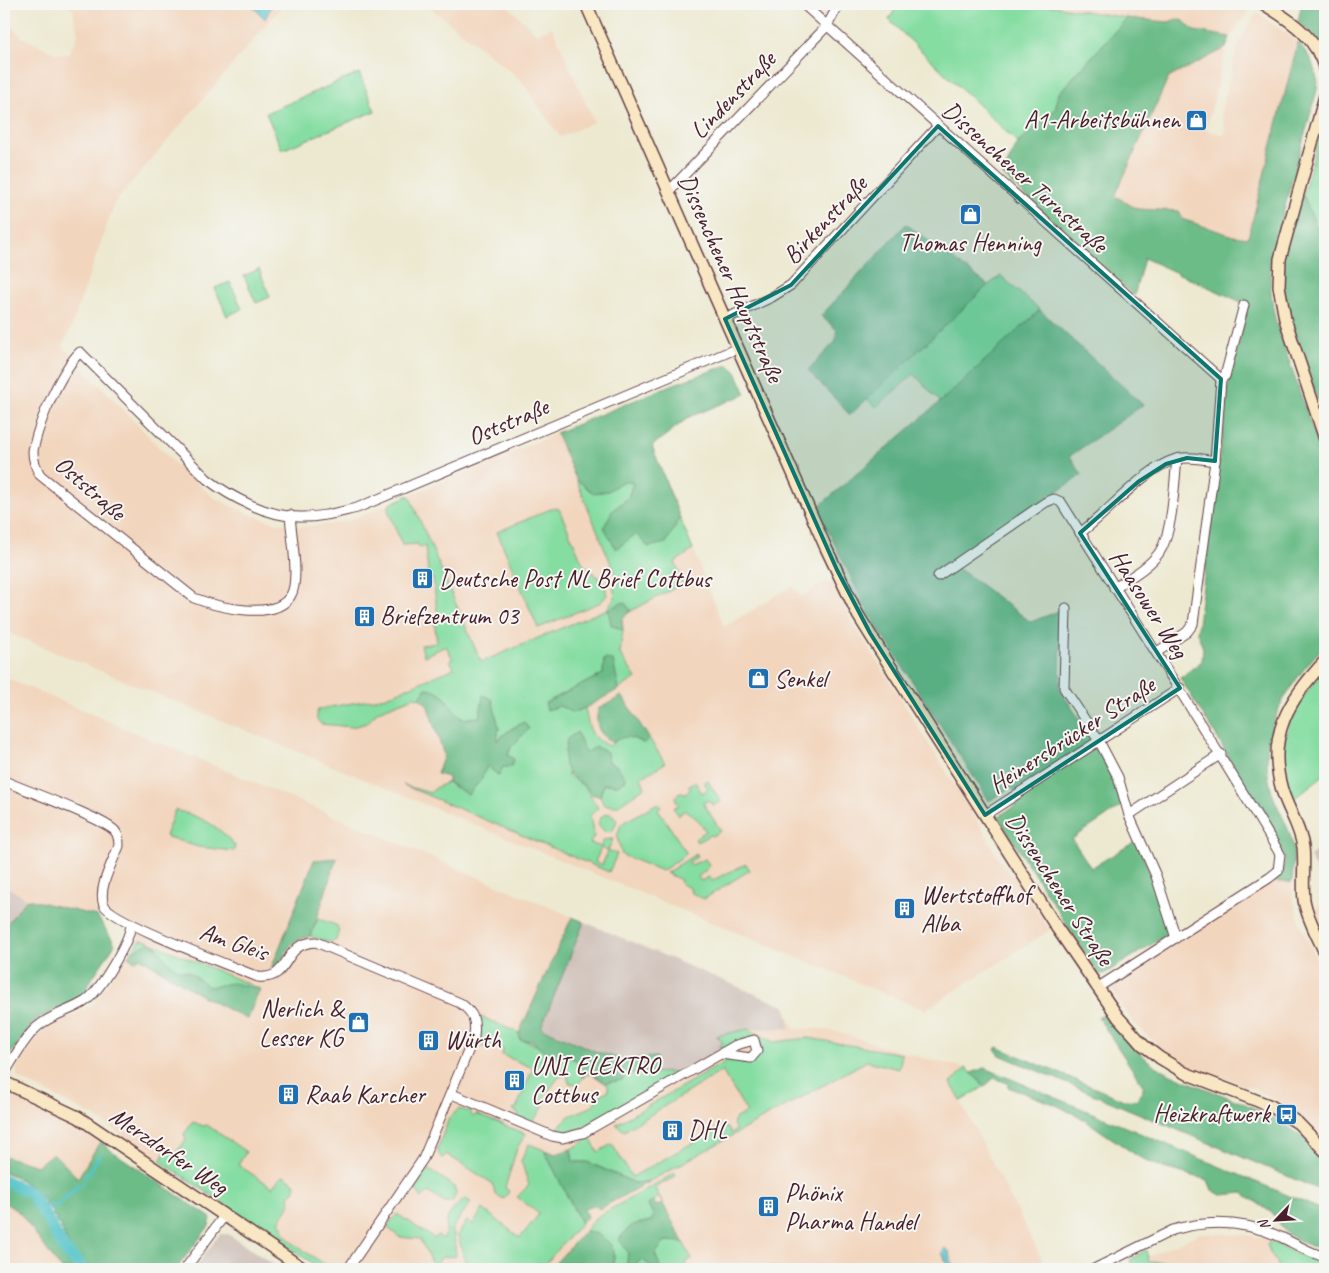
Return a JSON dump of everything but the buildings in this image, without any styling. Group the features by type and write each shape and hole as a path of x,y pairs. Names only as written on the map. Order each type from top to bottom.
{"main road":[{"name":"Dissenchener Hauptstraße","path":"586,4 837,570"},
{"path":"1264,4 1303,32 1316,47 1325,71"},
{"path":"1325,96 1284,243 1279,270 1281,304 1285,319 1325,438"},
{"name":"Dissenchener Straße","path":"837,570 866,627 985,815 1097,988 1130,1032 1160,1058 1184,1073 1271,1106 1298,1123 1325,1151"},
{"path":"1325,661 1308,679 1288,708 1280,727 1277,770 1303,848 1304,901 1325,953"},
{"name":"Merzdorfer Weg","path":"4,1082 78,1117 304,1269"}],"street":[{"name":"Dissenchener Turnstraße","path":"803,4 1221,379"},
{"name":"Lindenstraße","path":"669,192 827,26 840,4"},
{"name":"Birkenstraße","path":"725,319 772,297 791,285 938,126"},
{"path":"1157,652 1187,632 1194,624 1215,461 1221,379 1225,376 1244,305"},
{"name":"Oststraße","path":"290,515 294,583 291,596 283,603 272,610 259,611 205,602 194,598 52,487 35,467 34,446 64,373 80,352 207,480 224,492 245,502 290,515 319,516 357,508 738,348"},
{"path":"1080,533 1101,518 1138,482 1177,459 1215,461"},
{"path":"1114,588 1147,566 1160,552 1167,530 1177,459"},
{"name":"Haasower Weg","path":"938,576 1050,500 1061,502 1114,588 1180,688 1280,854 1278,871 1176,938"},
{"path":"1066,608 1064,688 1099,741 1118,777 1128,815 1156,876 1176,938 1097,988"},
{"name":"Heinersbrücker Straße","path":"985,815 1180,688"},
{"path":"1128,815 1221,754"},
{"name":"Am Gleis","path":"4,781 92,819 116,832 119,846 104,888 103,899 109,912 131,924 258,977 269,978 280,972 290,952 306,942 316,942 460,1003 471,1011 476,1021 474,1037 452,1094 423,1160 348,1269"},
{"path":"4,1074 36,1028 86,1001 93,994 120,954 131,930 131,924"},
{"path":"452,1094 552,1136 574,1136 721,1054"},
{"path":"185,1269 224,1216"},
{"path":"1094,1269 1173,1230 1186,1226 1222,1222 1260,1230 1325,1257"}],"highlighted area":[{"path":"938,126 1221,379 1215,461 1187,458 1166,464 1138,482 1080,533 1180,688 985,815 870,633 837,570 725,319 791,285"}],"shaded area":[{"path":"67,4 93,4 96,7 99,4 284,4 115,202 71,328 62,346 177,466 214,498 248,514 276,523 300,527 333,524 353,519 674,384 728,365 735,370 746,394 689,417 652,446 724,627 792,586 801,597 824,582 832,583 853,623 986,835 991,846 1009,873 1015,877 1050,930 925,1010 4,631 4,18 22,37 56,54 69,54 78,35 73,10"},
{"path":"426,4 506,4 537,34 552,27 594,122 560,137 520,79"},
{"path":"1041,4 1243,4 1250,9 1230,37 1194,31 1184,21 1177,19 1168,22 1127,18"},
{"path":"1257,13 1298,42 1248,238 1233,236 1182,218 1179,211 1137,209 1115,196 1168,78 1226,48 1206,130 1224,135 1226,131 1221,111 1239,41"},
{"path":"4,677 786,1007 794,1029 814,1028 838,1032 918,1057 966,1068 951,1083 1047,1269 321,1269 95,1117 17,1077 17,1065 42,1031 92,1006 125,959 141,930 113,918 27,899 4,885"},
{"path":"1325,843 1325,894 1321,889 1322,882 1310,857"},
{"path":"1272,882 1292,882 1294,903 1301,927 1325,976 1325,1139 1299,1114 1275,1099 1252,1088 1189,1065 1159,1047 1132,1020 1119,1003 1112,989 1115,983"},
{"path":"4,885 27,899 4,928"},
{"path":"1325,900 1325,943 1316,910"},
{"path":"584,922 786,1007 790,1028 748,1029 720,1037 723,1044 721,1050 676,1075 674,1072 655,1072 655,1057 622,1059 597,1052 541,1028"},
{"path":"4,1091 71,1121 101,1140 78,1178 4,1156"},
{"path":"4,1202 20,1213 61,1269 4,1269"},
{"path":"1200,1233 1247,1235 1266,1239 1278,1269 1121,1269"},
{"path":"220,1234 228,1234 280,1269 194,1269"}],"green space":[{"path":"898,4 1041,4 1127,18 1059,93 1055,110 1018,143 889,20"},
{"path":"1296,4 1325,4 1325,40 1322,50 1314,36 1298,22 1301,7"},
{"path":"1127,18 1168,22 1177,19 1184,21 1194,31 1230,37 1226,48 1168,78 1115,196 1137,209 1179,211 1182,219 1233,236 1248,238 1298,42 1311,59 1318,82 1270,266 1271,290 1276,323 1325,466 1325,645 1310,661 1285,696 1270,734 1267,754 1268,776 1274,798 1292,841 1292,882 1272,882 1283,871 1285,859 1216,735 1180,678 1202,661 1203,648 1197,632 1229,383 1248,305 1144,258 1134,296 1002,175 1018,143 1055,110 1059,93"},
{"path":"359,73 375,111 282,150 266,113"},
{"path":"1325,116 1325,248 1303,195"},
{"path":"1303,195 1325,248 1325,399 1317,399 1292,329 1283,291 1283,257 1289,233"},
{"path":"906,224 988,285 850,415 808,370 836,341 837,330 821,316"},
{"path":"259,269 270,297 256,303 244,276"},
{"path":"1001,276 1040,310 940,402 914,374 876,407 867,399 988,285"},
{"path":"230,282 242,309 227,316 215,288"},
{"path":"1040,310 1143,405 1070,456 1082,475 951,563 1031,622 1061,610 1060,690 1094,741 1014,791 1011,787 989,801 869,614 817,508 940,402"},
{"path":"728,365 735,370 746,394 689,417 652,446 680,518 666,543 648,547 636,534 616,549 604,527 612,511 628,498 633,483 623,481 608,491 593,493 576,479 556,433 674,384"},
{"path":"576,479 593,493 608,491 623,481 633,483 628,498 612,511 636,534 665,543 680,518 693,550 675,562 684,583 631,611 624,602 611,625 623,630 620,654 636,678 619,689 617,681 604,660 603,674 545,703 560,706 572,712 585,708 594,736 610,746 621,736 630,737 643,743 649,738 665,763 641,778 645,787 617,806 604,805 599,795 604,784 618,785 626,780 617,766 608,762 567,774 586,788 598,808 590,816 594,836 590,843 601,847 603,840 613,839 608,850 617,854 609,872 403,785 430,793 448,782 455,788 481,780 487,766 508,755 511,747 529,729 524,722 511,729 496,741 499,728 492,699 480,717 461,719 441,693 427,688 419,698 414,697 378,711 367,723 352,727 321,724 317,720 319,709 386,697 454,668 450,660 453,659 446,646 424,656 421,645 437,643 434,619 438,618 433,578 429,579 425,546 419,547 418,544 402,545 388,510 390,504 409,495 481,662 607,609 615,597 613,587 619,583","holes":["601,848 608,851 602,865 595,862"]},
{"path":"553,508 559,509 583,564 604,582 607,595 601,602 538,628 497,532"},
{"path":"624,602 631,611 622,618 623,630 611,625 608,609"},
{"path":"604,659 613,660 619,689 572,713 560,706 547,710 545,703 603,674"},
{"path":"1325,670 1325,774 1293,799 1284,761 1284,744 1287,729 1301,700"},
{"path":"426,688 441,693 462,719 480,717 483,695 492,699 499,728 497,741 511,729 524,722 529,729 511,747 508,755 514,759 511,767 503,767 499,776 487,766 481,780 468,795 448,782 448,777 437,774 444,755 427,704 419,698"},
{"path":"622,696 649,738 644,743 624,737 612,743 603,736 597,724 598,709"},
{"path":"577,732 585,753 596,747 607,752 608,762 617,766 626,779 618,785 604,784 600,796 590,793 565,767 564,756 567,739"},
{"path":"1094,748 1100,750 1115,778 1122,806 1072,839 1091,868 1136,841 1152,876 1170,933 1104,974 1098,974 998,817 1019,803 1016,798"},
{"path":"708,781 721,802 712,805 709,800 703,803 721,831 697,842 695,839 706,831 696,818 685,810 679,815 673,808 679,805 675,798 680,792 685,793 691,789 688,786 695,782 702,793 708,789 704,782"},
{"path":"658,803 661,807 658,809 686,852 685,855 662,871 622,855 617,837 621,824"},
{"path":"175,810 208,822 228,838 235,846 234,851 198,847 165,836"},
{"path":"605,814 611,814 617,821 612,832 604,831 598,824 600,818"},
{"path":"696,854 697,857 689,862 691,865 705,859 710,866 698,877 701,881 709,877 711,881 746,864 750,870 704,899 690,892 691,889 680,883 681,880 666,873"},
{"path":"337,858 310,936 294,942 281,960 271,969 314,860"},
{"path":"27,899 97,916 115,944 87,986 86,994 82,998 36,1019 4,1063 4,934 9,928 7,924"},
{"path":"572,917 584,922 541,1028 597,1052 622,1059 656,1057 655,1072 626,1074 622,1080 605,1083 592,1074 587,1074 583,1078 581,1075 583,1068 579,1062 561,1054 552,1063 549,1063 548,1055 532,1041 520,1040 519,1033"},
{"path":"318,919 336,925 339,930 336,940 331,943 310,936"},
{"path":"141,940 260,989 247,1019 204,997 140,957 135,961 128,956"},
{"path":"149,943 156,946 168,962 178,969 189,972 209,987 232,983 260,989 247,1019 204,997 140,957 135,961 128,956 131,952"},
{"path":"1105,1013 1135,1049 1157,1067 1250,1106 1273,1117 1294,1131 1311,1147 1324,1166 1326,1175 1325,1192 1000,1055 995,1049 997,1047 1126,1101 1138,1099 1144,1087 1098,1017"},
{"path":"479,1016 519,1033 520,1040 539,1047 552,1063 561,1054 574,1059 583,1068 581,1075 583,1078 578,1084 569,1083 567,1075 559,1077 544,1097 543,1107 532,1123 519,1118 518,1113 513,1111 514,1108 516,1109 533,1068 502,1055 503,1049 491,1045 488,1049 478,1045 476,1041 480,1030"},
{"path":"748,1029 773,1042 808,1038 902,1054 899,1069 867,1061 650,1181 635,1183 588,1162 573,1162 571,1149 590,1138 598,1152 612,1144 632,1177 721,1127 728,1128 731,1133 736,1130 733,1124 736,1118 747,1112 722,1071 624,1131 616,1124 730,1059 761,1053 761,1044 752,1036 721,1050 719,1046 723,1043 717,1036"},
{"path":"966,1068 985,1086 961,1101 951,1083"},
{"path":"985,1068 1325,1211 1325,1248 1310,1246 1287,1234 1272,1213 1243,1193 1221,1195 1212,1190 1208,1180 1164,1168 1139,1157 1082,1118 1054,1104 1008,1087 1008,1083 994,1078 985,1086 971,1073"},
{"path":"674,1072 676,1075 580,1129 564,1132 555,1131 569,1116 591,1107 601,1094 608,1091 608,1085 605,1083 622,1080 626,1074"},
{"path":"459,1109 472,1112 471,1115 474,1117 476,1114 526,1134 517,1148 505,1188 509,1191 504,1199 495,1194 492,1183 446,1154 442,1159 437,1150 449,1118"},
{"path":"193,1122 203,1126 207,1125 246,1152 238,1165 272,1187 281,1177 285,1176 296,1184 294,1191 289,1196 290,1204 279,1222 283,1226 283,1232 300,1248 332,1269 321,1269 160,1161 167,1149 175,1154 186,1140 184,1134"},
{"path":"101,1140 106,1147 211,1218 209,1226 176,1269 116,1271 99,1269 81,1261 71,1250 61,1227 41,1197 21,1180 4,1172 4,1156 37,1166 53,1153 78,1178"},
{"path":"529,1144 544,1150 581,1223 541,1269 474,1269 465,1262 458,1235 467,1221 473,1224 483,1209 520,1238 539,1214 517,1197 529,1185 521,1161"},
{"path":"571,1149 573,1162 587,1162 635,1183 650,1181 599,1209 595,1205 584,1209 587,1217 581,1223 544,1150 556,1154"},
{"path":"428,1169 454,1186 456,1194 452,1202 443,1202 428,1192 422,1198 415,1188"},
{"path":"675,1173 676,1176 655,1188 663,1204 659,1197 648,1205 654,1216 651,1221 632,1225 619,1239 628,1252 627,1265 633,1267 642,1259 654,1269 613,1269 614,1254 598,1234 585,1231 595,1218"},
{"path":"4,1183 25,1196 46,1223 58,1249 75,1269 61,1269 20,1213 4,1202"},
{"path":"466,1199 471,1202 451,1230 454,1234 456,1256 442,1257 435,1266 433,1266 420,1239 399,1237 387,1227 397,1214 435,1239 438,1235 443,1239 450,1214 457,1205"},
{"path":"653,1200 656,1206 663,1204 683,1242 665,1241 655,1254 660,1266 654,1269 642,1259 633,1267 627,1265 628,1252 619,1239 632,1225 651,1221 654,1216 648,1205"},
{"path":"585,1231 598,1235 612,1247 614,1252 613,1269 550,1269"},
{"path":"665,1241 683,1242 692,1259 685,1262 687,1269 654,1269 659,1266 655,1254"},
{"path":"1271,1242 1325,1266 1325,1269 1278,1269 1267,1244"},
{"path":"1146,1250 1149,1262 1170,1262 1171,1269 1134,1269 1130,1260"}],"water":[{"path":"250,4 267,4 271,7 265,19"},
{"path":"945,1248 949,1251 950,1259 957,1269 950,1269 942,1253"}],"waterway":[{"path":"83,1178 100,1154"},
{"path":"89,1176 99,1157"},
{"path":"4,1180 30,1193 49,1221 63,1248 83,1269"},
{"path":"38,1204 56,1208 85,1181"},
{"path":"45,1205 57,1205 78,1184"}],"place":[{"name":"A1-Arbeitsbühnen","path":"1196,120"},
{"name":"Thomas Henning","path":"970,214"},
{"name":"Deutsche Post NL Brief Cottbus","path":"423,579"},
{"name":"Briefzentrum 03","path":"364,616"},
{"name":"Senkel","path":"758,679"},
{"name":"Wertstoffhof Alba","path":"905,909"},
{"name":"Nerlich & Lesser KG","path":"359,1023"},
{"name":"Würth","path":"429,1040"},
{"name":"UNI ELEKTRO Cottbus","path":"515,1080"},
{"name":"Raab Karcher","path":"289,1095"},
{"name":"Heizkraftwerk","path":"1286,1114"},
{"name":"DHL","path":"672,1130"},
{"name":"Phönix Pharma Handel","path":"769,1207"}]}
